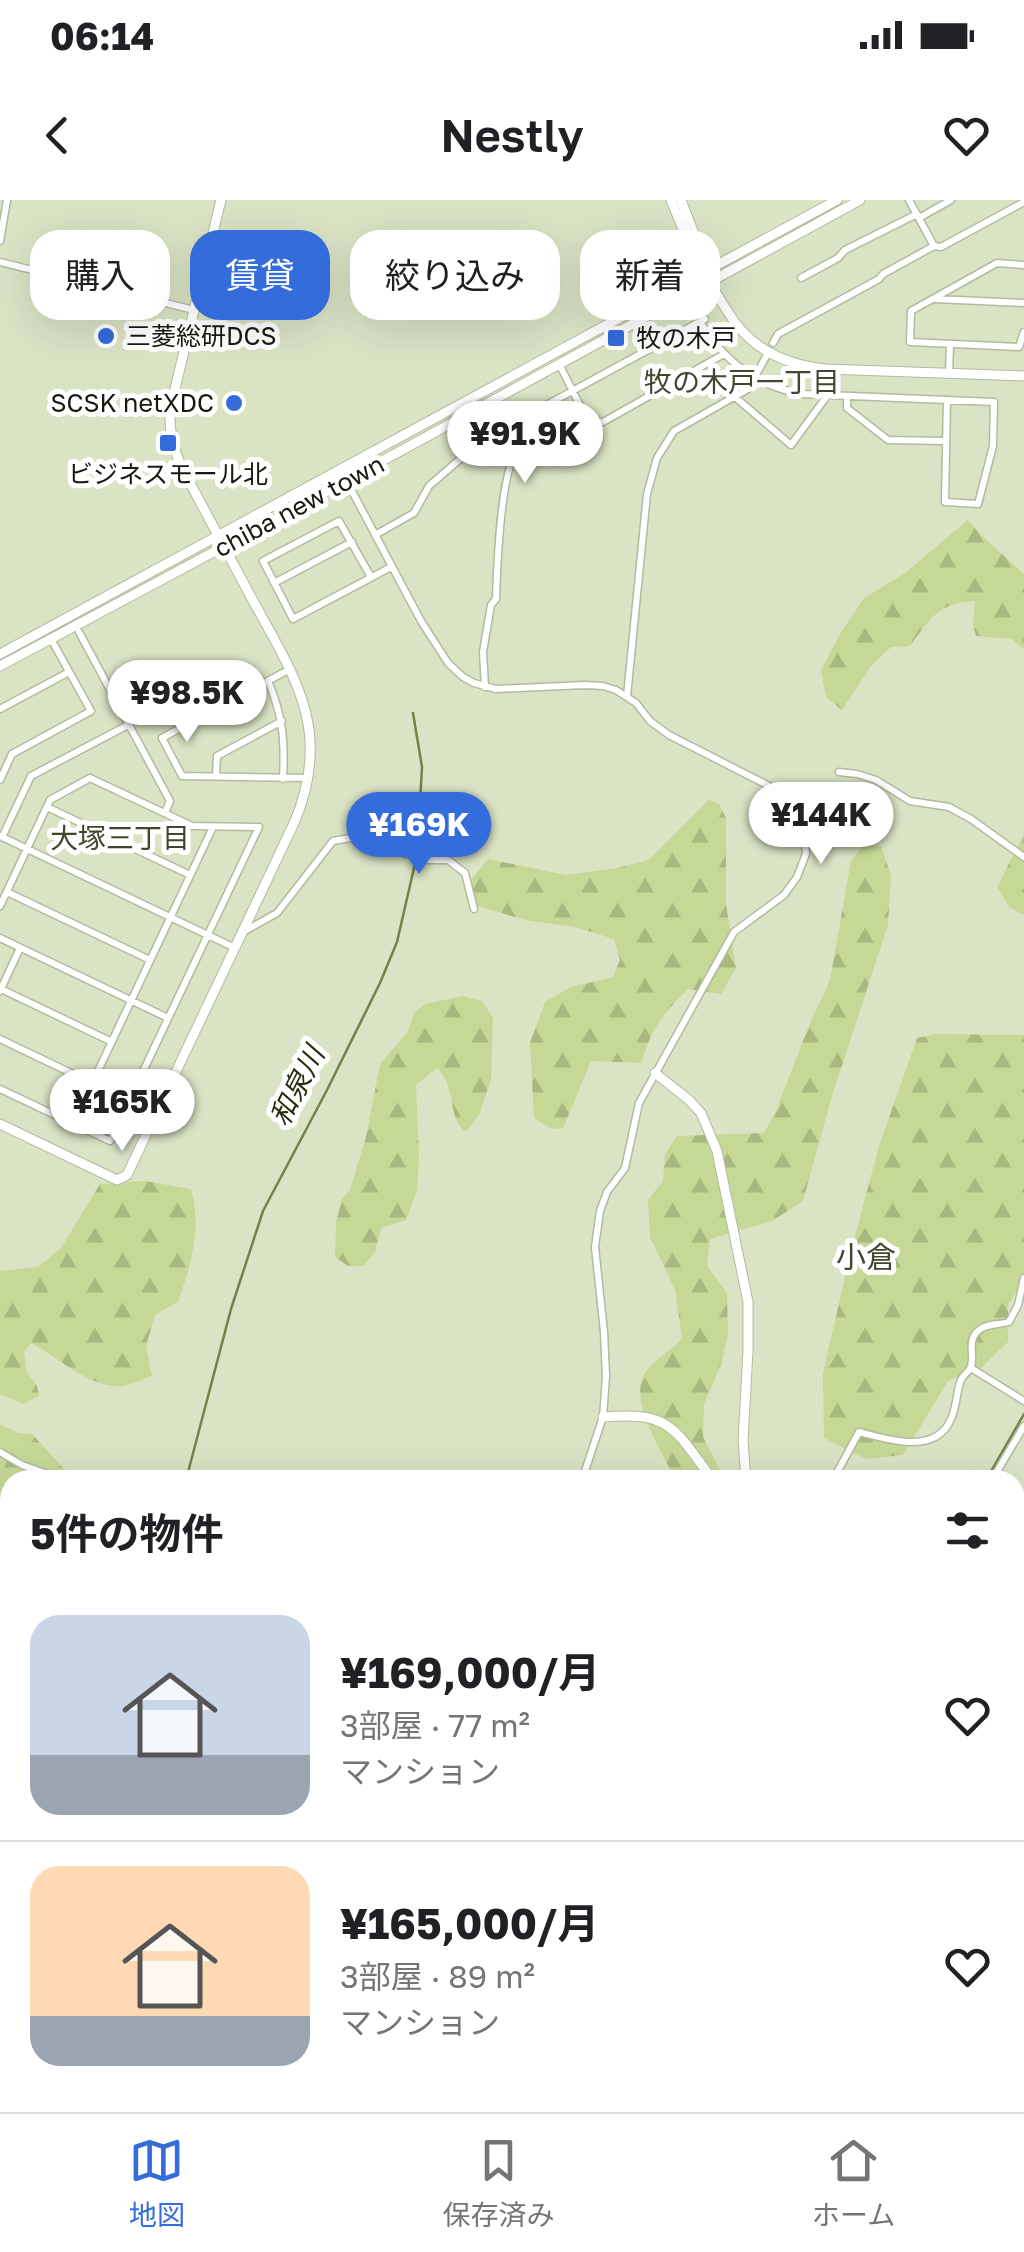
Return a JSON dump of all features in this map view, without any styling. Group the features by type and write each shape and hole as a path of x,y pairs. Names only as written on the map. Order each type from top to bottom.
{"street":[{"path":"0,240 7,200"},
{"path":"214,230 221,200"},
{"path":"671,200 685,230"},
{"path":"681,200 691,230"},
{"name":"chiba new town","path":"720,263 837,200"},
{"name":"chiba new town","path":"720,277 860,200"},
{"path":"909,200 934,246"},
{"path":"801,278 838,258 844,250 951,200"},
{"path":"626,696 647,494 657,458 674,431 748,389 778,334 934,246 941,247 1024,202"},
{"path":"0,262 190,309"},
{"path":"1024,264 998,263 911,311 910,342 1019,347 1024,332"},
{"path":"720,298 751,340 806,367 1024,376"},
{"path":"932,299 1024,303"},
{"path":"0,1124 112,1178 124,1178 302,804 308,778 310,734 304,702 175,452 170,409 192,320"},
{"name":"chiba new town","path":"0,666 218,536 615,320"},
{"name":"chiba new town","path":"0,654 52,635 224,547 640,320"},
{"path":"374,535 414,514 429,486 482,440 703,320 724,354 754,378 785,391 994,402 993,446 978,504 944,502 947,400"},
{"path":"950,344 950,372"},
{"path":"559,364 586,417 602,422 724,354"},
{"path":"736,397 790,445 827,395"},
{"path":"847,396 847,408 888,440 946,441"},
{"path":"485,687 482,652 491,605 496,599 499,528 511,460 526,443 583,442 590,420"},
{"path":"341,470 421,621 463,677 496,689 603,686 626,696 669,735 781,792 800,815 806,843 802,868 784,895 734,932 638,1104 624,1168 607,1192 600,1211 595,1247 606,1362 603,1418 585,1470"},
{"path":"371,577 340,520 263,561 293,619 391,567"},
{"path":"274,583 352,542"},
{"path":"79,632 170,801 164,813"},
{"path":"0,780 12,754 90,711 52,635"},
{"path":"290,669 162,738 182,776 308,778"},
{"path":"0,709 69,672"},
{"path":"268,681 282,721 283,779"},
{"path":"216,777 217,756 282,721"},
{"path":"128,725 31,776 1,838 235,948"},
{"path":"839,772 867,776 910,801 949,807 1024,857"},
{"path":"0,906 50,800 90,778 192,826 258,826 110,1141 0,1089"},
{"path":"47,807 190,875"},
{"path":"73,1124 214,826"},
{"path":"242,933 278,913 333,840 350,838 427,860 448,860 465,873 474,909"},
{"path":"7,892 150,960"},
{"path":"0,938 168,1018"},
{"path":"20,948 0,990 112,1042"},
{"path":"0,1038 92,1083"},
{"path":"655,1073 701,1113 716,1152 748,1302 745,1470"},
{"path":"838,1470 859,1432 908,1442 939,1436 950,1422 962,1378 970,1368 972,1339 982,1328 1009,1322 1018,1305 1024,1278"},
{"path":"970,1368 1024,1401"},
{"path":"603,1418 639,1415 662,1421 705,1470"},
{"path":"998,1470 1024,1426"},
{"path":"0,1452 36,1470"}],"green space":[{"path":"968,520 1024,574 1024,649 1012,639 976,636 975,601 952,605 930,620 910,646 891,647 871,666 842,710 826,697 821,670 840,634 864,598 905,573"},
{"path":"709,800 719,804 726,818 726,904 736,968 721,994 688,989 659,1022 641,1063 591,1061 563,1128 552,1129 534,1118 530,1043 545,1002 571,987 613,977 620,960 614,939 474,905 471,880 488,859 566,875 649,860"},
{"path":"1024,834 1024,915 1010,908 997,887"},
{"path":"864,845 881,846 891,875 888,925 831,1099 803,1201 772,1221 710,1239 707,1266 727,1293 728,1334 721,1365 704,1404 703,1437 720,1470 671,1470 648,1425 640,1394 647,1370 682,1338 675,1290 650,1236 648,1200 663,1181 665,1154 677,1136 764,1133 830,980 851,861"},
{"path":"463,996 482,1001 493,1018 491,1080 479,1115 466,1132 456,1118 448,1085 437,1068 416,1085 417,1190 406,1220 381,1228 375,1252 363,1266 348,1266 335,1257 336,1223 366,1137 380,1064 407,1033 415,1012 425,1004"},
{"path":"936,1034 1024,1035 1024,1279 1008,1305 1008,1342 981,1368 948,1381 903,1455 866,1459 824,1438 823,1373 879,1146 917,1038"},
{"path":"145,1181 191,1189 195,1217 191,1260 178,1302 155,1315 146,1346 152,1376 124,1386 96,1382 31,1343 24,1352 27,1373 39,1396 23,1404 0,1394 0,1271 38,1267 61,1248 100,1184"},
{"path":"0,1424 18,1433 32,1434 65,1470 0,1470"}],"waterway":[{"name":"和泉川","path":"189,1470 231,1309 263,1211 327,1090 397,942 417,855 422,767 413,713"},
{"path":"992,1470 1024,1414"}],"place":[{"name":"三菱総研DCS","path":"106,336"},
{"name":"牧の木戸","path":"616,338"},
{"name":"SCSK netXDC","path":"234,403"},
{"name":"ビジネスモール北","path":"168,443"}],"district":[{"name":"牧の木戸一丁目","path":"742,382"},
{"name":"大塚三丁目","path":"120,838"},
{"name":"小倉","path":"866,1258"}]}
